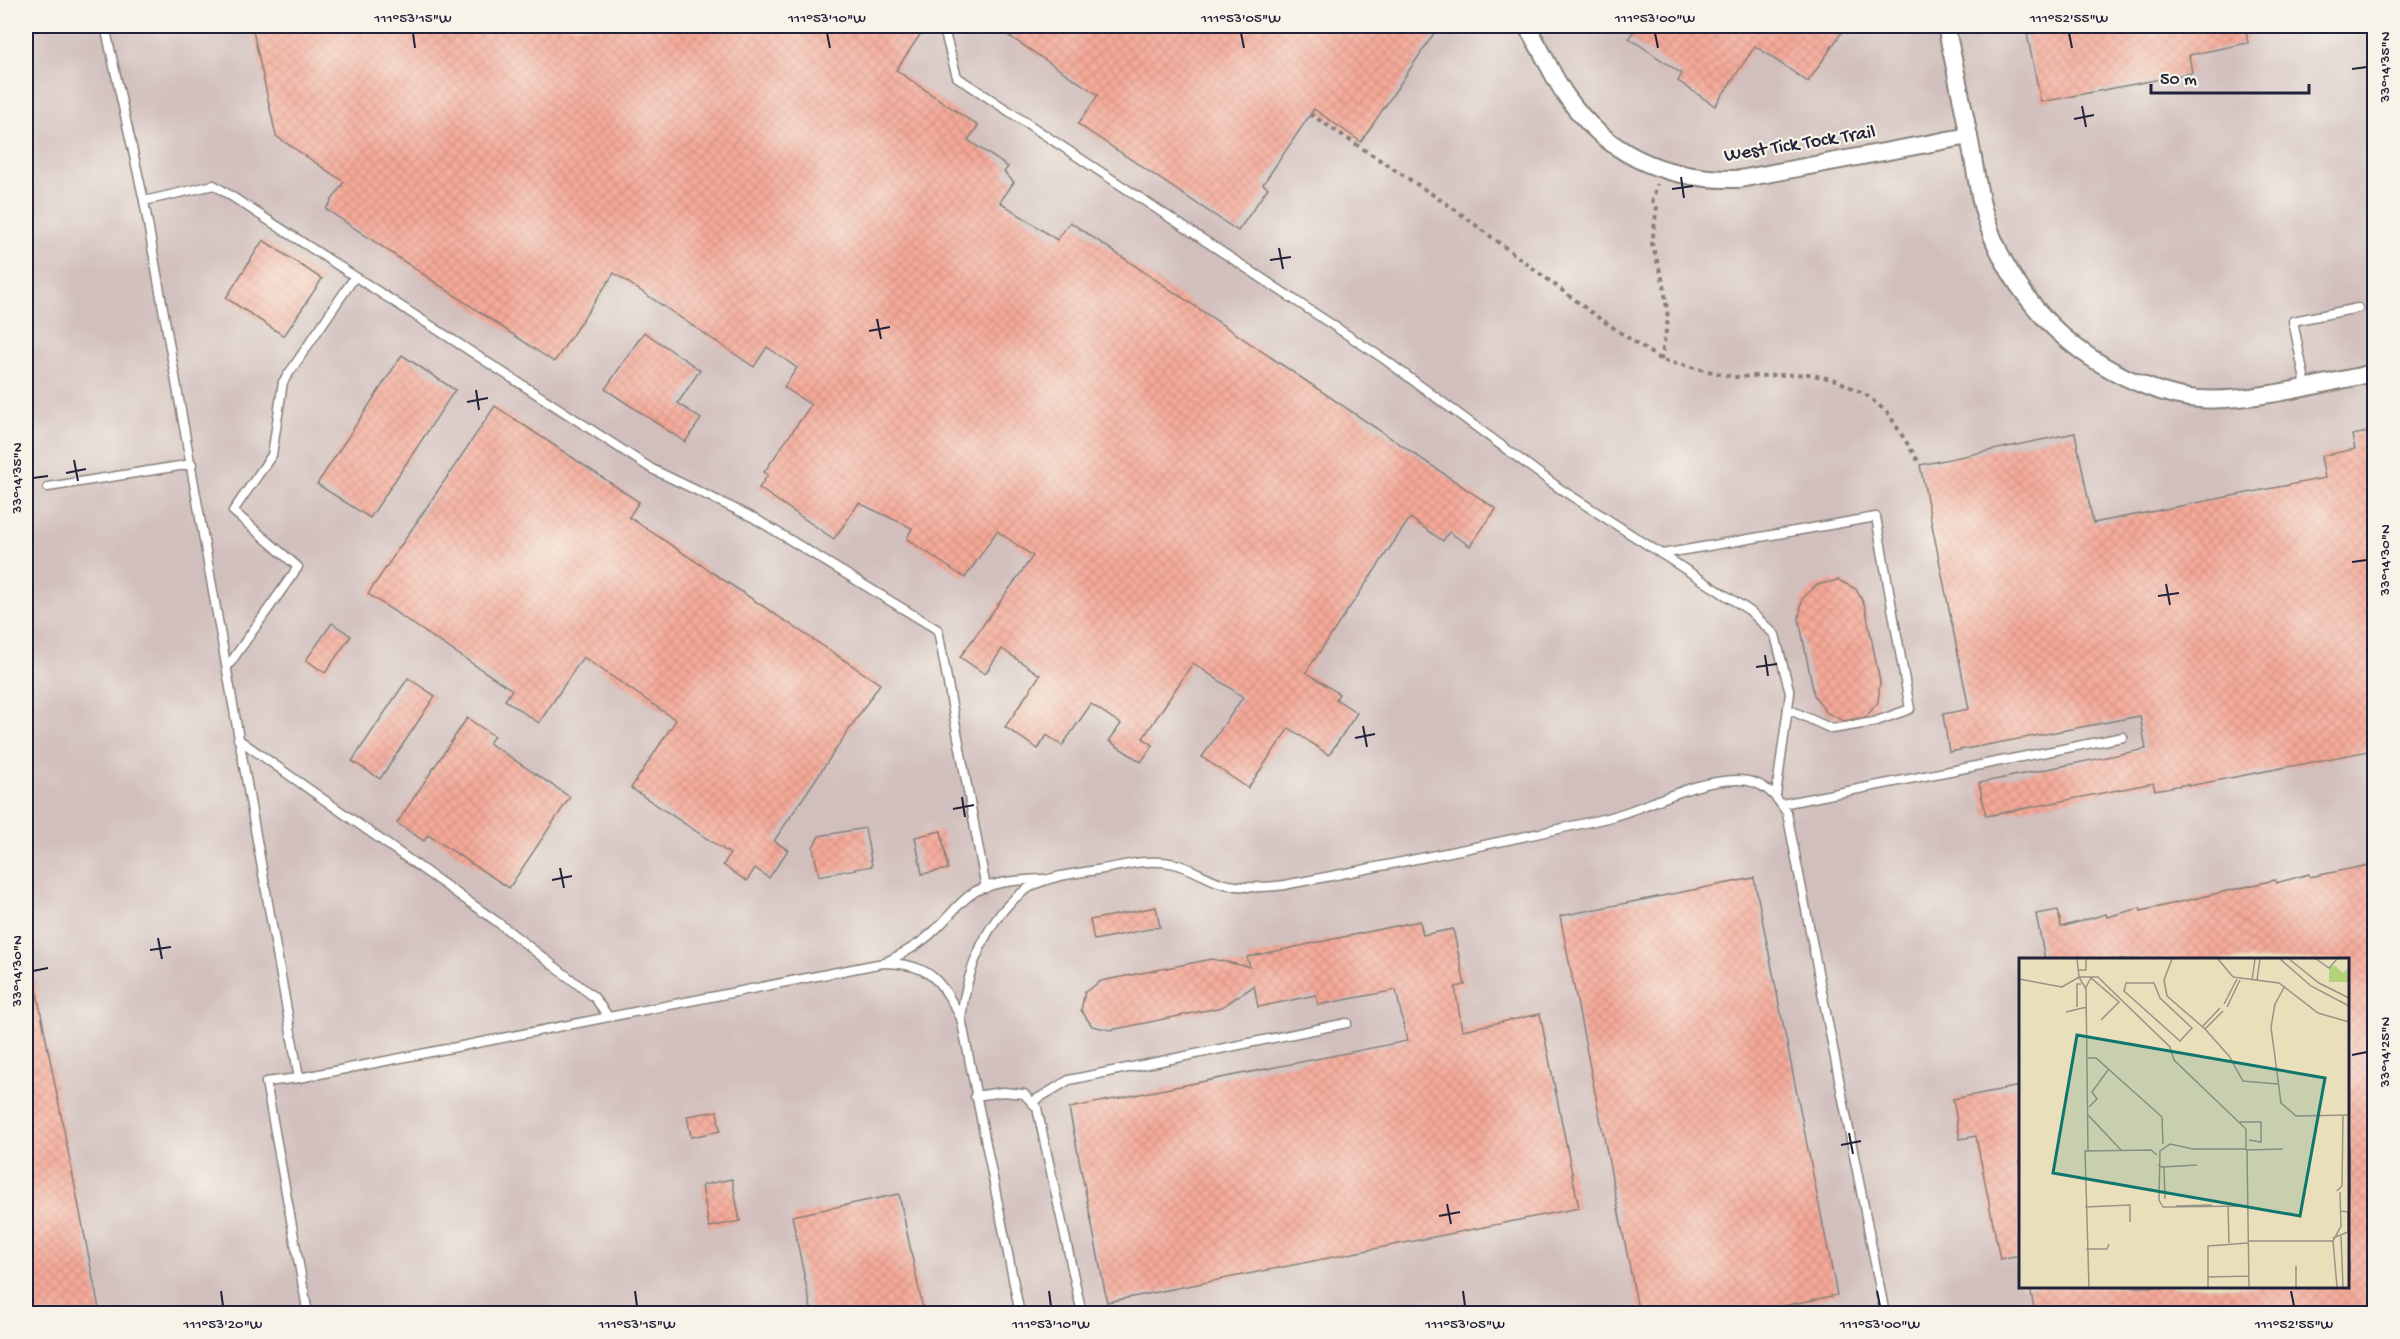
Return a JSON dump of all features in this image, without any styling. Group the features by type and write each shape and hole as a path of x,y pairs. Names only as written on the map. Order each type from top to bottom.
{"street":[{"name":"West Tick Tock Trail","path":"1526,26 1566,96 1582,116 1605,138 1637,159 1671,173 1706,180 1740,179 1969,136"},
{"path":"1946,26 1983,207 1994,241 2013,277 2035,308 2060,334 2085,354 2117,373 2153,388 2198,399 2231,399 2374,373"}],"lane":[{"path":"105,26 144,201 299,1078"},
{"path":"943,26 957,77 1384,359 1489,439 1750,611 1775,635 1790,693 1776,795"},
{"path":"144,201 214,185 652,470 754,518 938,630 986,888"},
{"path":"228,666 298,567 233,511 272,455 283,382 354,278"},
{"path":"2306,386 2293,321 2358,308"},
{"path":"48,487 192,464"},
{"path":"1662,554 1876,517 1910,709 1874,722 1832,729 1788,709"},
{"path":"1782,804 2123,737"},
{"path":"238,739 496,921 594,997 608,1016"},
{"path":"883,963 912,949 936,930 957,905 986,888 1027,879 1055,878 1155,861 1175,864 1221,883 1240,887 1285,885 1609,817 1717,781 1741,780 1760,783 1776,795 1787,813 1885,1314"},
{"path":"1020,1314 961,1018 964,992 976,957 999,917 1016,898 1033,885 1055,878"},
{"path":"308,1314 266,1082 299,1078 883,963 908,963 930,975 947,992 961,1018"},
{"path":"1032,1102 1069,1080 1347,1023"},
{"path":"975,1096 1003,1092 1024,1094 1037,1108 1082,1314"}],"path":[{"path":"1310,114 1453,208 1596,316 1661,360 1734,377 1808,374 1836,380 1865,394 1888,413 1920,464"},
{"path":"1657,206 1652,244 1664,285 1668,319 1661,360"}],"shaded area":[{"path":"26,26 2374,26 2374,1313 26,1313"}],"building":[{"path":"252,26 926,26 896,70 978,126 968,140 1008,167 1004,172 1014,182 1000,202 1057,240 1070,222 1496,509 1470,546 1449,532 1443,541 1410,518 1306,672 1339,694 1336,699 1357,713 1329,755 1289,728 1248,788 1202,757 1243,697 1193,663 1143,738 1153,745 1141,762 1109,741 1121,724 1091,704 1062,746 1047,735 1038,749 1005,727 1040,675 1002,649 985,674 960,657 1033,556 997,531 965,578 907,539 912,528 859,503 834,539 759,488 768,475 764,472 811,405 784,387 797,368 767,347 754,367 614,273 554,362 326,209 344,182 276,136"},
{"path":"994,26 1439,26 1361,142 1314,109 1263,184 1268,188 1238,231 1078,124 1098,95"},
{"path":"1637,26 1846,26 1808,82 1755,46 1715,106 1678,81 1682,74 1629,38"},
{"path":"2066,26 2245,26 2248,43 2189,55 2192,73 2041,102 2027,34"},
{"path":"263,240 322,279 284,336 226,298"},
{"path":"644,332 700,370 678,403 701,419 685,442 605,389"},
{"path":"402,355 455,390 370,518 317,484"},
{"path":"495,406 639,502 629,517 880,684 774,841 788,850 769,878 755,868 747,881 723,865 730,854 631,788 676,720 583,657 539,723 505,700 512,690 368,594"},
{"path":"2374,431 2374,750 2189,786 2188,784 2155,790 2153,783 1986,816 1979,783 2146,749 2140,716 1949,752 1943,714 1969,709 1920,465 2075,433 2093,523 2325,478 2321,456 2355,449 2352,435"},
{"path":"1838,580 1856,589 1865,606 1880,682 1878,702 1866,717 1843,721 1826,712 1814,695 1799,619 1802,599 1816,585"},
{"path":"332,623 351,636 325,673 306,660"},
{"path":"408,678 435,696 380,779 352,761"},
{"path":"467,718 494,736 489,743 570,797 509,888 428,835 424,841 397,823"},
{"path":"865,828 872,866 819,876 813,847 819,836"},
{"path":"941,831 948,869 922,874 915,837"},
{"path":"2374,864 2374,1314 2035,1314 2030,1288 2349,1288 2349,958 2045,958 2036,914 2058,910 2061,927 2106,914 2107,917 2140,908 2141,911 2275,880 2276,883 2309,874 2310,877"},
{"path":"1754,878 1837,1295 1745,1314 1639,1314 1560,916"},
{"path":"1156,907 1160,927 1094,940 1090,920"},
{"path":"1420,921 1423,935 1453,929 1465,985 1455,987 1462,1030 1540,1014 1579,1208 1107,1302 1069,1108 1407,1041 1396,990 1318,1005 1316,995 1258,1007 1254,986 1222,1007 1111,1030 1092,1026 1081,1010 1085,992 1101,981 1212,959 1250,967 1247,957"},
{"path":"34,978 100,1314 26,1314 26,979"},
{"path":"2019,1086 2019,1255 2000,1259 1976,1136 1960,1139 1953,1099"},
{"path":"717,1111 720,1131 691,1137 687,1116"},
{"path":"732,1179 740,1221 709,1227 702,1185"},
{"path":"899,1194 924,1314 812,1314 792,1216"}]}
